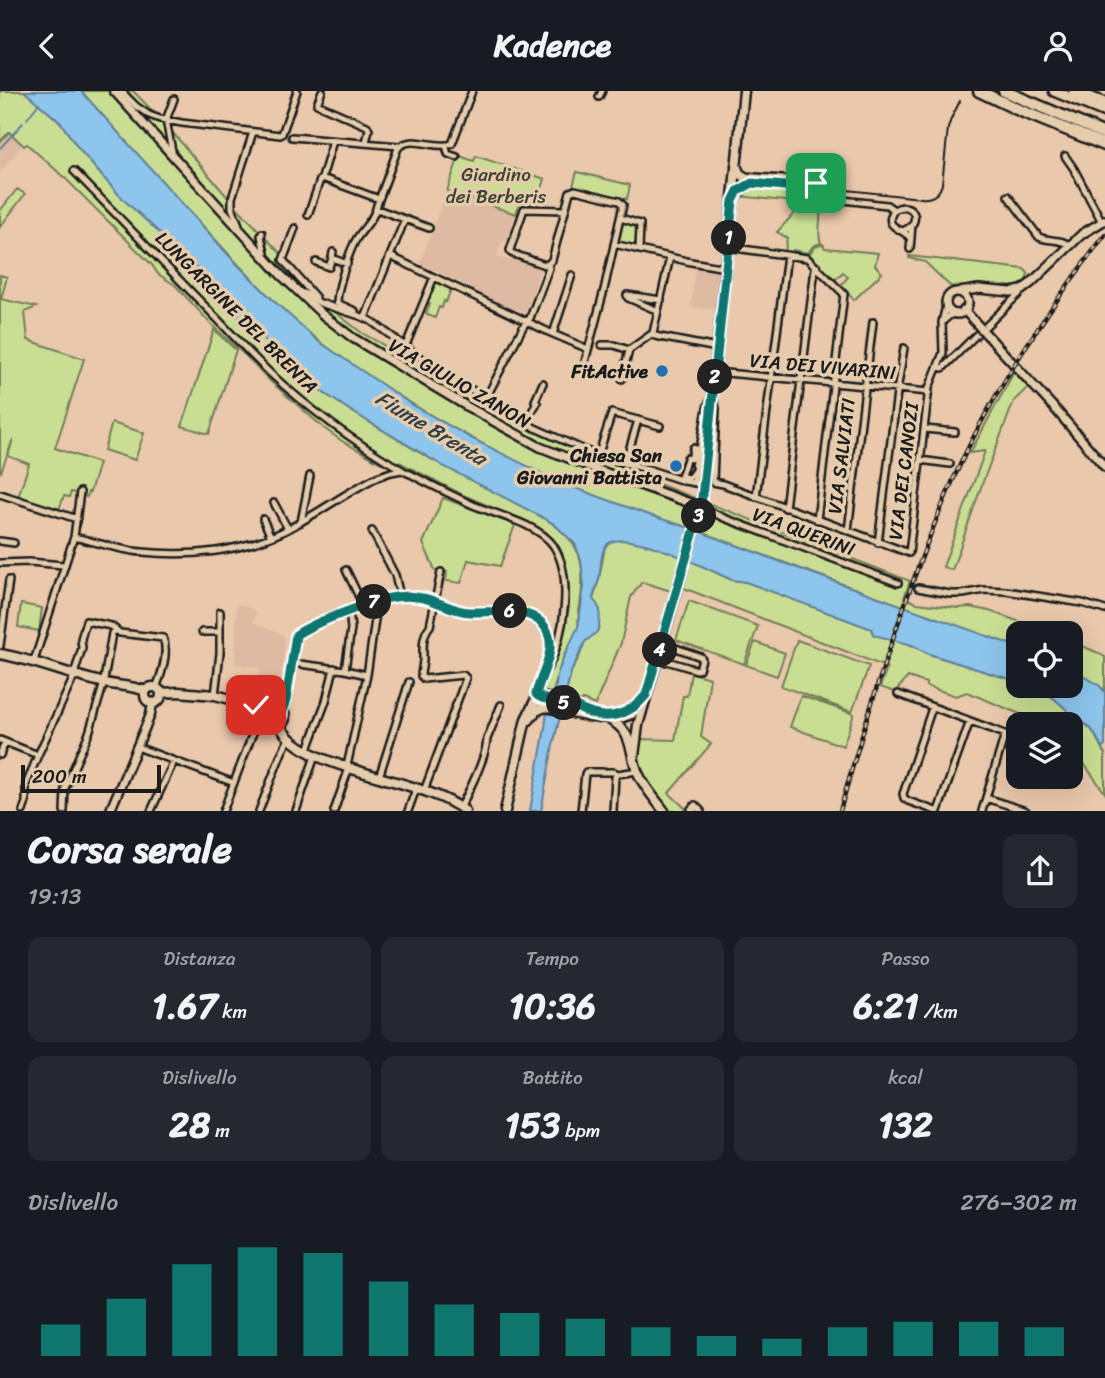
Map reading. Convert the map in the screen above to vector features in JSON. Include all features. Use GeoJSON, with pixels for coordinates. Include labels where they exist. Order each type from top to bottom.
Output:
{"type":"FeatureCollection","features":[{"type":"Feature","properties":{"kind":"highway"},"geometry":{"type":"LineString","coordinates":[[979,91],[1105,145]]}},
{"type":"Feature","properties":{"kind":"highway"},"geometry":{"type":"LineString","coordinates":[[1004,91],[1105,134]]}},
{"type":"Feature","properties":{"kind":"highway"},"geometry":{"type":"LineString","coordinates":[[1074,91],[1105,103]]}},
{"type":"Feature","properties":{"kind":"highway"},"geometry":{"type":"LineString","coordinates":[[1055,92],[1105,112]]}},
{"type":"Feature","properties":{"kind":"main road"},"geometry":{"type":"LineString","coordinates":[[634,757],[644,698],[700,509],[733,201],[740,182],[734,169],[744,91]]}},
{"type":"Feature","properties":{"kind":"main road"},"geometry":{"type":"LineString","coordinates":[[0,654],[34,661],[104,683],[146,691],[149,688],[215,695],[278,711],[285,717],[283,722],[273,724],[261,712],[247,704]]}},
{"type":"Feature","properties":{"kind":"main road"},"geometry":{"type":"LineString","coordinates":[[146,691],[146,699],[153,702],[159,700],[158,691]]}},
{"type":"Feature","properties":{"kind":"main road"},"geometry":{"type":"LineString","coordinates":[[541,698],[584,716],[627,717],[636,720],[637,727]]}},
{"type":"Feature","properties":{"kind":"main road"},"geometry":{"type":"LineString","coordinates":[[505,811],[527,714],[532,705],[541,698]]}},
{"type":"Feature","properties":{"kind":"main road"},"geometry":{"type":"LineString","coordinates":[[525,725],[536,711],[541,698]]}},
{"type":"Feature","properties":{"kind":"main road"},"geometry":{"type":"LineString","coordinates":[[598,716],[630,711],[644,698]]}},
{"type":"Feature","properties":{"kind":"main road"},"geometry":{"type":"LineString","coordinates":[[644,698],[637,709],[622,721],[623,729],[630,742],[637,771],[664,811]]}},
{"type":"Feature","properties":{"kind":"main road"},"geometry":{"type":"LineString","coordinates":[[270,719],[271,713],[278,711]]}},
{"type":"Feature","properties":{"kind":"main road"},"geometry":{"type":"LineString","coordinates":[[598,716],[631,733],[637,727]]}},
{"type":"Feature","properties":{"kind":"main road"},"geometry":{"type":"LineString","coordinates":[[279,724],[289,739],[311,754],[420,790],[460,809]]}},
{"type":"Feature","properties":{"kind":"street","name":"VIA GIULIO ZANON"},"geometry":{"type":"LineString","coordinates":[[114,91],[296,290],[334,324],[375,353],[540,447],[700,509]]}},
{"type":"Feature","properties":{"kind":"street"},"geometry":{"type":"LineString","coordinates":[[121,91],[149,115],[166,120],[282,135],[298,91]]}},
{"type":"Feature","properties":{"kind":"street"},"geometry":{"type":"LineString","coordinates":[[322,91],[317,104],[368,126],[366,142]]}},
{"type":"Feature","properties":{"kind":"street"},"geometry":{"type":"LineString","coordinates":[[292,137],[399,146],[409,142],[446,146],[454,141],[472,91]]}},
{"type":"Feature","properties":{"kind":"street"},"geometry":{"type":"LineString","coordinates":[[173,156],[166,120],[174,99]]}},
{"type":"Feature","properties":{"kind":"street"},"geometry":{"type":"LineString","coordinates":[[238,227],[232,198],[253,132]]}},
{"type":"Feature","properties":{"kind":"street"},"geometry":{"type":"LineString","coordinates":[[308,215],[333,141]]}},
{"type":"Feature","properties":{"kind":"street"},"geometry":{"type":"LineString","coordinates":[[355,314],[355,311],[339,305],[337,300],[358,236],[377,209],[399,146]]}},
{"type":"Feature","properties":{"kind":"street"},"geometry":{"type":"LineString","coordinates":[[446,146],[448,154],[457,157]]}},
{"type":"Feature","properties":{"kind":"street"},"geometry":{"type":"LineString","coordinates":[[986,326],[1085,232],[1103,221],[1065,156]]}},
{"type":"Feature","properties":{"kind":"street","name":"LUNGARGINE DEL BRENTA"},"geometry":{"type":"LineString","coordinates":[[74,171],[270,373],[309,406],[401,470],[476,506],[528,526],[553,545],[563,577],[565,605],[561,633],[553,658],[544,670]]}},
{"type":"Feature","properties":{"kind":"street"},"geometry":{"type":"LineString","coordinates":[[808,177],[813,178],[817,184],[814,191],[808,194],[796,187],[740,182],[808,177]]}},
{"type":"Feature","properties":{"kind":"street"},"geometry":{"type":"LineString","coordinates":[[322,178],[379,199]]}},
{"type":"Feature","properties":{"kind":"street"},"geometry":{"type":"LineString","coordinates":[[802,179],[802,191]]}},
{"type":"Feature","properties":{"kind":"street"},"geometry":{"type":"LineString","coordinates":[[486,397],[519,334],[530,319],[546,278],[548,264],[552,260],[570,192],[575,190],[619,201],[623,205],[583,369]]}},
{"type":"Feature","properties":{"kind":"street"},"geometry":{"type":"LineString","coordinates":[[814,191],[825,198],[887,205],[894,210]]}},
{"type":"Feature","properties":{"kind":"street"},"geometry":{"type":"LineString","coordinates":[[1008,196],[1038,237],[1065,242],[1070,246]]}},
{"type":"Feature","properties":{"kind":"street"},"geometry":{"type":"LineString","coordinates":[[910,249],[914,214],[901,206],[894,210],[890,217],[892,225],[911,239]]}},
{"type":"Feature","properties":{"kind":"street"},"geometry":{"type":"LineString","coordinates":[[377,209],[429,228]]}},
{"type":"Feature","properties":{"kind":"street"},"geometry":{"type":"LineString","coordinates":[[548,264],[510,251],[524,209],[565,210]]}},
{"type":"Feature","properties":{"kind":"street"},"geometry":{"type":"LineString","coordinates":[[621,218],[640,224],[639,250]]}},
{"type":"Feature","properties":{"kind":"street"},"geometry":{"type":"LineString","coordinates":[[365,318],[404,219]]}},
{"type":"Feature","properties":{"kind":"street"},"geometry":{"type":"LineString","coordinates":[[902,231],[912,225]]}},
{"type":"Feature","properties":{"kind":"street"},"geometry":{"type":"LineString","coordinates":[[295,228],[283,260],[320,303]]}},
{"type":"Feature","properties":{"kind":"street"},"geometry":{"type":"LineString","coordinates":[[262,233],[264,256]]}},
{"type":"Feature","properties":{"kind":"street"},"geometry":{"type":"LineString","coordinates":[[614,244],[726,268]]}},
{"type":"Feature","properties":{"kind":"street"},"geometry":{"type":"LineString","coordinates":[[728,247],[807,258],[844,294],[817,520]]}},
{"type":"Feature","properties":{"kind":"street"},"geometry":{"type":"LineString","coordinates":[[316,262],[329,267],[333,255],[347,264]]}},
{"type":"Feature","properties":{"kind":"street"},"geometry":{"type":"LineString","coordinates":[[756,497],[787,255]]}},
{"type":"Feature","properties":{"kind":"street"},"geometry":{"type":"LineString","coordinates":[[390,256],[588,349]]}},
{"type":"Feature","properties":{"kind":"street"},"geometry":{"type":"LineString","coordinates":[[622,379],[629,350],[653,333],[670,257]]}},
{"type":"Feature","properties":{"kind":"street"},"geometry":{"type":"LineString","coordinates":[[785,508],[817,267]]}},
{"type":"Feature","properties":{"kind":"street"},"geometry":{"type":"LineString","coordinates":[[553,334],[572,275]]}},
{"type":"Feature","properties":{"kind":"street"},"geometry":{"type":"LineString","coordinates":[[406,345],[433,277]]}},
{"type":"Feature","properties":{"kind":"street"},"geometry":{"type":"LineString","coordinates":[[955,313],[946,306],[946,300],[952,293],[982,289],[1006,293],[1021,290]]}},
{"type":"Feature","properties":{"kind":"street","name":"VIA GIULIO ZANON"},"geometry":{"type":"LineString","coordinates":[[296,290],[320,303],[365,318],[444,375],[486,397],[525,423],[598,457],[684,481],[704,483],[756,497],[909,553]]}},
{"type":"Feature","properties":{"kind":"street"},"geometry":{"type":"LineString","coordinates":[[964,310],[975,290]]}},
{"type":"Feature","properties":{"kind":"street"},"geometry":{"type":"LineString","coordinates":[[959,292],[967,301]]}},
{"type":"Feature","properties":{"kind":"street"},"geometry":{"type":"LineString","coordinates":[[658,311],[626,295],[661,300]]}},
{"type":"Feature","properties":{"kind":"street","name":"VIA DEI CANOZI"},"geometry":{"type":"LineString","coordinates":[[909,553],[929,392],[943,348],[942,322],[946,306]]}},
{"type":"Feature","properties":{"kind":"street"},"geometry":{"type":"LineString","coordinates":[[942,322],[964,310]]}},
{"type":"Feature","properties":{"kind":"street"},"geometry":{"type":"LineString","coordinates":[[964,310],[1105,467]]}},
{"type":"Feature","properties":{"kind":"street","name":"VIA SALVIATI"},"geometry":{"type":"LineString","coordinates":[[848,531],[873,322]]}},
{"type":"Feature","properties":{"kind":"street"},"geometry":{"type":"LineString","coordinates":[[653,333],[660,337],[718,348]]}},
{"type":"Feature","properties":{"kind":"street"},"geometry":{"type":"LineString","coordinates":[[938,367],[943,368],[976,335]]}},
{"type":"Feature","properties":{"kind":"street"},"geometry":{"type":"LineString","coordinates":[[602,345],[614,345],[629,350]]}},
{"type":"Feature","properties":{"kind":"street"},"geometry":{"type":"LineString","coordinates":[[878,543],[904,348]]}},
{"type":"Feature","properties":{"kind":"street","name":"VIA DEI VIVARINI"},"geometry":{"type":"LineString","coordinates":[[715,372],[929,392]]}},
{"type":"Feature","properties":{"kind":"street","name":"VIA GIULIO ZANON"},"geometry":{"type":"LineString","coordinates":[[525,423],[537,403],[535,401],[543,383]]}},
{"type":"Feature","properties":{"kind":"street"},"geometry":{"type":"LineString","coordinates":[[684,481],[695,473],[707,408],[713,396]]}},
{"type":"Feature","properties":{"kind":"street"},"geometry":{"type":"LineString","coordinates":[[704,483],[716,408],[713,396]]}},
{"type":"Feature","properties":{"kind":"street"},"geometry":{"type":"LineString","coordinates":[[598,457],[613,413],[660,426]]}},
{"type":"Feature","properties":{"kind":"street"},"geometry":{"type":"LineString","coordinates":[[625,464],[638,420]]}},
{"type":"Feature","properties":{"kind":"street"},"geometry":{"type":"LineString","coordinates":[[925,429],[956,432]]}},
{"type":"Feature","properties":{"kind":"street"},"geometry":{"type":"LineString","coordinates":[[693,448],[697,449],[694,471],[689,478],[681,476],[687,458],[691,459],[693,448]]}},
{"type":"Feature","properties":{"kind":"street"},"geometry":{"type":"LineString","coordinates":[[920,460],[950,464]]}},
{"type":"Feature","properties":{"kind":"street"},"geometry":{"type":"LineString","coordinates":[[74,537],[131,550],[177,553],[230,549],[271,537],[372,479],[401,470]]}},
{"type":"Feature","properties":{"kind":"street"},"geometry":{"type":"LineString","coordinates":[[695,473],[704,483]]}},
{"type":"Feature","properties":{"kind":"street"},"geometry":{"type":"LineString","coordinates":[[301,522],[310,476]]}},
{"type":"Feature","properties":{"kind":"street"},"geometry":{"type":"LineString","coordinates":[[34,661],[74,537],[80,492]]}},
{"type":"Feature","properties":{"kind":"street"},"geometry":{"type":"LineString","coordinates":[[0,494],[77,519]]}},
{"type":"Feature","properties":{"kind":"street"},"geometry":{"type":"LineString","coordinates":[[274,503],[288,529]]}},
{"type":"Feature","properties":{"kind":"street","name":"VIA QUERINI"},"geometry":{"type":"LineString","coordinates":[[700,509],[898,583]]}},
{"type":"Feature","properties":{"kind":"street"},"geometry":{"type":"LineString","coordinates":[[262,519],[271,537]]}},
{"type":"Feature","properties":{"kind":"street"},"geometry":{"type":"LineString","coordinates":[[372,531],[395,575],[400,596]]}},
{"type":"Feature","properties":{"kind":"street"},"geometry":{"type":"LineString","coordinates":[[0,541],[14,543]]}},
{"type":"Feature","properties":{"kind":"street"},"geometry":{"type":"LineString","coordinates":[[0,563],[64,565]]}},
{"type":"Feature","properties":{"kind":"street"},"geometry":{"type":"LineString","coordinates":[[346,570],[363,605]]}},
{"type":"Feature","properties":{"kind":"street"},"geometry":{"type":"LineString","coordinates":[[408,811],[420,790],[466,678],[463,675],[424,679],[421,676],[426,630],[430,626],[441,572]]}},
{"type":"Feature","properties":{"kind":"street"},"geometry":{"type":"LineString","coordinates":[[0,646],[9,580]]}},
{"type":"Feature","properties":{"kind":"street"},"geometry":{"type":"LineString","coordinates":[[918,588],[950,594],[984,590],[1006,591],[1082,603],[1105,610]]}},
{"type":"Feature","properties":{"kind":"street"},"geometry":{"type":"LineString","coordinates":[[278,711],[286,700],[296,635],[319,622],[363,605],[400,596],[422,597],[447,608],[467,612],[514,612],[538,620],[545,626],[551,641],[541,698]]}},
{"type":"Feature","properties":{"kind":"street"},"geometry":{"type":"LineString","coordinates":[[334,811],[348,767],[368,675],[376,601]]}},
{"type":"Feature","properties":{"kind":"street"},"geometry":{"type":"LineString","coordinates":[[345,670],[351,629],[349,611]]}},
{"type":"Feature","properties":{"kind":"street"},"geometry":{"type":"LineString","coordinates":[[215,695],[220,653],[220,612]]}},
{"type":"Feature","properties":{"kind":"street"},"geometry":{"type":"LineString","coordinates":[[23,811],[26,802],[25,789],[74,674],[86,621],[111,626],[120,633],[163,638],[166,645],[158,691]]}},
{"type":"Feature","properties":{"kind":"street"},"geometry":{"type":"LineString","coordinates":[[64,811],[65,788],[89,733],[104,683],[112,633],[116,630]]}},
{"type":"Feature","properties":{"kind":"street"},"geometry":{"type":"LineString","coordinates":[[202,632],[220,632]]}},
{"type":"Feature","properties":{"kind":"street"},"geometry":{"type":"LineString","coordinates":[[657,661],[667,661],[697,670],[702,659],[662,643]]}},
{"type":"Feature","properties":{"kind":"street"},"geometry":{"type":"LineString","coordinates":[[292,663],[368,675]]}},
{"type":"Feature","properties":{"kind":"street"},"geometry":{"type":"LineString","coordinates":[[296,811],[334,668]]}},
{"type":"Feature","properties":{"kind":"street"},"geometry":{"type":"LineString","coordinates":[[379,777],[409,682]]}},
{"type":"Feature","properties":{"kind":"street"},"geometry":{"type":"LineString","coordinates":[[898,694],[1005,734],[982,811]]}},
{"type":"Feature","properties":{"kind":"street"},"geometry":{"type":"LineString","coordinates":[[110,811],[150,716],[153,702]]}},
{"type":"Feature","properties":{"kind":"street"},"geometry":{"type":"LineString","coordinates":[[460,809],[501,705]]}},
{"type":"Feature","properties":{"kind":"street"},"geometry":{"type":"LineString","coordinates":[[932,708],[904,798],[937,811],[970,721]]}},
{"type":"Feature","properties":{"kind":"street"},"geometry":{"type":"LineString","coordinates":[[223,811],[261,712]]}},
{"type":"Feature","properties":{"kind":"street"},"geometry":{"type":"LineString","coordinates":[[259,811],[289,739]]}},
{"type":"Feature","properties":{"kind":"street"},"geometry":{"type":"LineString","coordinates":[[0,755],[3,741],[38,755]]}},
{"type":"Feature","properties":{"kind":"street"},"geometry":{"type":"LineString","coordinates":[[137,747],[234,783]]}},
{"type":"Feature","properties":{"kind":"street"},"geometry":{"type":"LineString","coordinates":[[152,811],[174,761]]}},
{"type":"Feature","properties":{"kind":"street"},"geometry":{"type":"LineString","coordinates":[[581,811],[586,772],[618,774],[637,771]]}},
{"type":"Feature","properties":{"kind":"street"},"geometry":{"type":"LineString","coordinates":[[613,811],[615,777],[618,774]]}},
{"type":"Feature","properties":{"kind":"street"},"geometry":{"type":"LineString","coordinates":[[986,797],[1024,810]]}},
{"type":"Feature","properties":{"kind":"street"},"geometry":{"type":"LineString","coordinates":[[694,811],[691,809],[695,805],[701,811]]}},
{"type":"Feature","properties":{"kind":"shaded area"},"geometry":{"type":"Polygon","coordinates":[[[9,133],[22,146],[0,172],[0,144],[9,133]]]}},
{"type":"Feature","properties":{"kind":"shaded area"},"geometry":{"type":"Polygon","coordinates":[[[446,192],[515,214],[506,242],[502,241],[497,256],[509,261],[511,257],[541,268],[526,313],[433,269],[431,272],[419,266],[446,192]]]}},
{"type":"Feature","properties":{"kind":"shaded area"},"geometry":{"type":"Polygon","coordinates":[[[695,267],[716,270],[720,275],[716,310],[691,307],[695,267]]]}},
{"type":"Feature","properties":{"kind":"shaded area"},"geometry":{"type":"Polygon","coordinates":[[[236,605],[257,612],[253,622],[283,635],[285,640],[281,683],[259,678],[260,668],[235,664],[236,605]]]}},
{"type":"Feature","properties":{"kind":"green space"},"geometry":{"type":"Polygon","coordinates":[[[0,91],[24,91],[61,123],[78,148],[123,199],[191,262],[238,316],[321,391],[425,456],[544,518],[568,537],[580,557],[582,569],[578,626],[563,658],[552,694],[542,689],[557,656],[569,607],[564,561],[547,533],[399,462],[381,463],[325,429],[270,381],[175,285],[158,274],[66,179],[27,144],[24,146],[9,132],[0,142],[0,91]]]}},
{"type":"Feature","properties":{"kind":"green space"},"geometry":{"type":"Polygon","coordinates":[[[81,91],[133,91],[322,302],[362,333],[439,376],[464,386],[525,423],[648,480],[910,581],[904,598],[917,603],[970,607],[1018,621],[1006,621],[1006,643],[589,494],[464,434],[369,377],[293,319],[240,266],[81,91]]]}},
{"type":"Feature","properties":{"kind":"green space","name":"Giardino dei Berberis"},"geometry":{"type":"Polygon","coordinates":[[[459,156],[474,161],[476,156],[545,179],[537,204],[519,204],[516,214],[447,191],[459,156]]]}},
{"type":"Feature","properties":{"kind":"green space"},"geometry":{"type":"Polygon","coordinates":[[[577,172],[630,185],[627,199],[573,186],[577,172]]]}},
{"type":"Feature","properties":{"kind":"green space"},"geometry":{"type":"Polygon","coordinates":[[[753,186],[793,190],[816,200],[820,210],[821,243],[813,246],[808,253],[793,250],[792,253],[785,252],[787,238],[777,232],[804,203],[738,196],[753,186]]]}},
{"type":"Feature","properties":{"kind":"green space"},"geometry":{"type":"Polygon","coordinates":[[[17,189],[25,194],[0,227],[0,211],[17,189]]]}},
{"type":"Feature","properties":{"kind":"green space"},"geometry":{"type":"Polygon","coordinates":[[[623,223],[637,226],[637,246],[618,241],[623,223]]]}},
{"type":"Feature","properties":{"kind":"green space"},"geometry":{"type":"Polygon","coordinates":[[[823,244],[825,248],[878,253],[875,265],[882,273],[854,300],[841,285],[848,277],[843,272],[835,280],[809,254],[815,247],[823,244]]]}},
{"type":"Feature","properties":{"kind":"green space"},"geometry":{"type":"Polygon","coordinates":[[[909,256],[1024,269],[1028,273],[1026,280],[1015,287],[978,284],[950,286],[925,262],[909,256]]]}},
{"type":"Feature","properties":{"kind":"green space"},"geometry":{"type":"Polygon","coordinates":[[[0,275],[7,277],[1,299],[36,307],[25,312],[28,340],[84,359],[55,448],[99,463],[87,497],[71,492],[69,497],[64,496],[59,509],[18,497],[29,464],[8,456],[13,439],[0,471],[0,275]]]}},
{"type":"Feature","properties":{"kind":"green space"},"geometry":{"type":"Polygon","coordinates":[[[435,281],[451,289],[435,318],[426,314],[435,281]]]}},
{"type":"Feature","properties":{"kind":"green space"},"geometry":{"type":"Polygon","coordinates":[[[214,330],[236,350],[209,434],[182,426],[214,330]]]}},
{"type":"Feature","properties":{"kind":"green space"},"geometry":{"type":"Polygon","coordinates":[[[1014,372],[1028,387],[1014,401],[952,570],[943,567],[985,451],[970,453],[1014,372]]]}},
{"type":"Feature","properties":{"kind":"green space"},"geometry":{"type":"Polygon","coordinates":[[[112,423],[144,433],[135,460],[104,450],[112,423]]]}},
{"type":"Feature","properties":{"kind":"green space"},"geometry":{"type":"Polygon","coordinates":[[[443,498],[515,525],[500,566],[468,560],[461,583],[446,581],[447,572],[435,570],[423,543],[443,498]]]}},
{"type":"Feature","properties":{"kind":"green space"},"geometry":{"type":"Polygon","coordinates":[[[629,540],[659,548],[732,580],[746,582],[872,629],[875,635],[1006,678],[1006,698],[1053,698],[1070,712],[1015,712],[967,692],[956,696],[908,677],[895,692],[880,687],[886,667],[684,588],[671,591],[642,582],[631,597],[621,643],[595,705],[583,700],[581,702],[565,698],[571,672],[588,631],[605,547],[611,541],[629,540]]]}},
{"type":"Feature","properties":{"kind":"green space"},"geometry":{"type":"Polygon","coordinates":[[[689,601],[758,626],[744,664],[676,640],[689,601]]]}},
{"type":"Feature","properties":{"kind":"green space"},"geometry":{"type":"Polygon","coordinates":[[[21,604],[42,608],[39,631],[18,627],[21,604]]]}},
{"type":"Feature","properties":{"kind":"green space"},"geometry":{"type":"Polygon","coordinates":[[[797,640],[869,666],[852,712],[781,686],[797,640]]]}},
{"type":"Feature","properties":{"kind":"green space"},"geometry":{"type":"Polygon","coordinates":[[[755,642],[785,653],[777,676],[746,665],[755,642]]]}},
{"type":"Feature","properties":{"kind":"green space"},"geometry":{"type":"Polygon","coordinates":[[[1083,646],[1105,657],[1105,690],[1083,676],[1083,646]]]}},
{"type":"Feature","properties":{"kind":"green space"},"geometry":{"type":"Polygon","coordinates":[[[691,673],[710,678],[701,737],[711,744],[669,793],[685,811],[668,811],[641,771],[638,739],[675,740],[683,696],[687,696],[691,673]]]}},
{"type":"Feature","properties":{"kind":"green space"},"geometry":{"type":"Polygon","coordinates":[[[801,696],[854,714],[843,746],[790,727],[801,696]]]}},
{"type":"Feature","properties":{"kind":"green space"},"geometry":{"type":"Polygon","coordinates":[[[1083,723],[1091,728],[1105,754],[1105,793],[1083,762],[1083,723]]]}},
{"type":"Feature","properties":{"kind":"water","name":"Fiume Brenta"},"geometry":{"type":"Polygon","coordinates":[[[24,91],[81,91],[233,260],[276,303],[318,341],[411,404],[471,438],[559,482],[1006,643],[1006,678],[929,654],[912,645],[874,635],[872,629],[746,582],[732,580],[666,551],[628,541],[614,541],[603,551],[593,599],[600,610],[599,626],[597,632],[585,642],[571,672],[553,745],[541,811],[530,811],[548,703],[563,659],[578,627],[584,586],[581,560],[575,544],[554,524],[443,466],[321,391],[238,316],[191,262],[123,199],[78,148],[61,123],[24,91]]]}},
{"type":"Feature","properties":{"kind":"water"},"geometry":{"type":"Polygon","coordinates":[[[1083,675],[1100,686],[1105,692],[1105,746],[1102,748],[1090,728],[1083,723],[1083,712],[1069,712],[1054,698],[1083,698],[1083,675]]]}},
{"type":"Feature","properties":{"kind":"waterway"},"geometry":{"type":"LineString","coordinates":[[27,119],[39,103]]}},
{"type":"Feature","properties":{"kind":"waterway"},"geometry":{"type":"LineString","coordinates":[[0,148],[23,123]]}},
{"type":"Feature","properties":{"kind":"tram line"},"geometry":{"type":"LineString","coordinates":[[828,188],[921,198],[934,195],[942,184],[948,128],[960,101]]}},
{"type":"Feature","properties":{"kind":"railway"},"geometry":{"type":"LineString","coordinates":[[840,811],[898,624],[954,479],[986,413],[1017,360],[1105,235]]}},
{"type":"Feature","properties":{"kind":"place","name":"FitActive"},"geometry":{"type":"Point","coordinates":[662,371]}},
{"type":"Feature","properties":{"kind":"place","name":"Chiesa San Giovanni Battista"},"geometry":{"type":"Point","coordinates":[676,466]}},
{"type":"Feature","properties":{"kind":"route"},"geometry":{"type":"LineString","coordinates":[[256,705],[282,711],[296,635],[319,622],[365,604],[400,596],[422,597],[447,608],[467,612],[501,610],[538,620],[545,626],[551,641],[536,694],[540,698],[568,703],[599,715],[617,715],[635,708],[646,695],[701,507],[733,201],[738,191],[751,183],[796,187],[808,194],[815,190],[816,183]]}}]}
